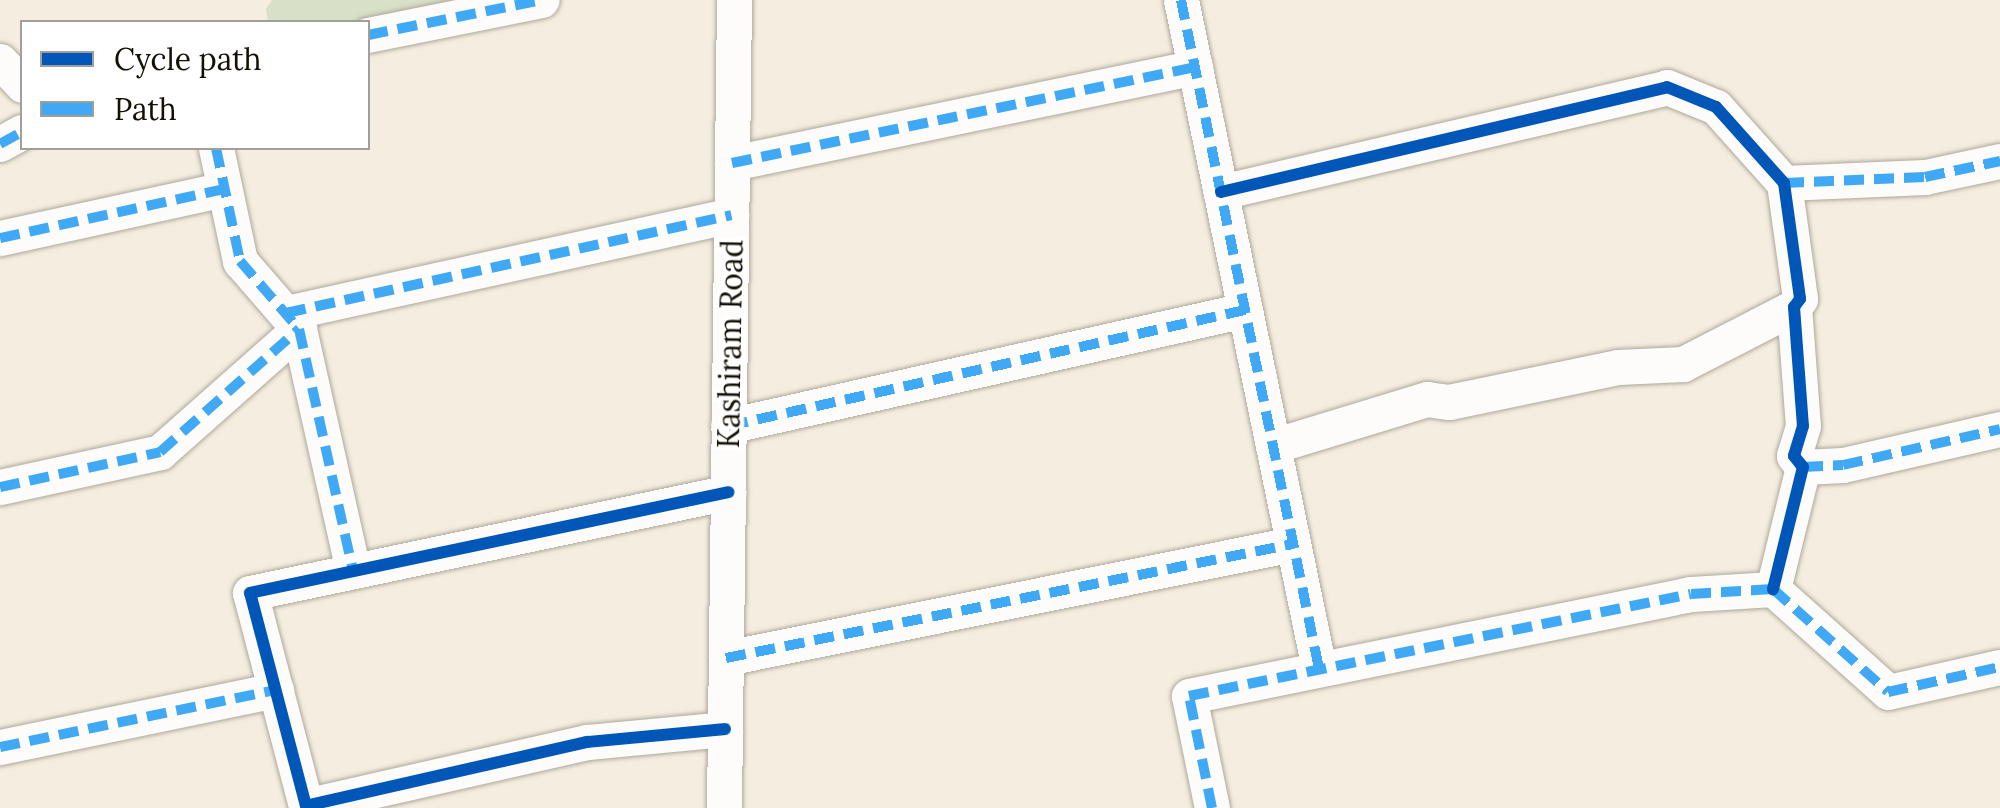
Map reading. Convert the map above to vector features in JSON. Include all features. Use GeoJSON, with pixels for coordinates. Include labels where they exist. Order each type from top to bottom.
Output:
{"type":"FeatureCollection","features":[{"type":"Feature","properties":{"kind":"street"},"geometry":{"type":"LineString","coordinates":[[370,35],[541,0]]}},
{"type":"Feature","properties":{"kind":"street","name":"Kashiram Road"},"geometry":{"type":"LineString","coordinates":[[724,808],[734,0]]}},
{"type":"Feature","properties":{"kind":"street"},"geometry":{"type":"LineString","coordinates":[[1181,0],[1319,669]]}},
{"type":"Feature","properties":{"kind":"street"},"geometry":{"type":"LineString","coordinates":[[0,60],[20,83]]}},
{"type":"Feature","properties":{"kind":"street"},"geometry":{"type":"LineString","coordinates":[[732,163],[1195,67]]}},
{"type":"Feature","properties":{"kind":"street"},"geometry":{"type":"LineString","coordinates":[[1221,192],[1666,87],[1716,107],[1784,183],[1800,299],[1794,308],[1683,364],[1618,367],[1449,402],[1427,399],[1273,446]]}},
{"type":"Feature","properties":{"kind":"street"},"geometry":{"type":"LineString","coordinates":[[216,150],[240,261],[293,321],[353,571]]}},
{"type":"Feature","properties":{"kind":"street"},"geometry":{"type":"LineString","coordinates":[[1784,183],[1925,177],[2000,161]]}},
{"type":"Feature","properties":{"kind":"street"},"geometry":{"type":"LineString","coordinates":[[0,238],[224,189]]}},
{"type":"Feature","properties":{"kind":"street"},"geometry":{"type":"LineString","coordinates":[[0,487],[160,452],[293,321],[731,216]]}},
{"type":"Feature","properties":{"kind":"street"},"geometry":{"type":"LineString","coordinates":[[1794,308],[1803,426],[1794,456],[1803,467]]}},
{"type":"Feature","properties":{"kind":"street"},"geometry":{"type":"LineString","coordinates":[[728,426],[1245,310]]}},
{"type":"Feature","properties":{"kind":"street"},"geometry":{"type":"LineString","coordinates":[[1803,467],[1843,466],[2000,429]]}},
{"type":"Feature","properties":{"kind":"street"},"geometry":{"type":"LineString","coordinates":[[1773,589],[1803,467]]}},
{"type":"Feature","properties":{"kind":"street"},"geometry":{"type":"LineString","coordinates":[[725,729],[587,742],[306,806],[250,592],[728,492]]}},
{"type":"Feature","properties":{"kind":"street"},"geometry":{"type":"LineString","coordinates":[[726,658],[1293,544]]}},
{"type":"Feature","properties":{"kind":"street"},"geometry":{"type":"LineString","coordinates":[[1212,808],[1188,696],[1692,594],[1773,589],[1888,692],[2000,666]]}},
{"type":"Feature","properties":{"kind":"street"},"geometry":{"type":"LineString","coordinates":[[0,748],[276,690]]}},
{"type":"Feature","properties":{"kind":"green space"},"geometry":{"type":"Polygon","coordinates":[[[272,0],[460,0],[357,20],[268,20],[266,9],[272,0]]]}},
{"type":"Feature","properties":{"kind":"marked path"},"geometry":{"type":"LineString","coordinates":[[370,35],[541,0]]}},
{"type":"Feature","properties":{"kind":"marked path"},"geometry":{"type":"LineString","coordinates":[[1181,0],[1319,669]]}},
{"type":"Feature","properties":{"kind":"marked path"},"geometry":{"type":"LineString","coordinates":[[732,163],[1195,67]]}},
{"type":"Feature","properties":{"kind":"marked path"},"geometry":{"type":"LineString","coordinates":[[0,144],[20,133]]}},
{"type":"Feature","properties":{"kind":"marked path"},"geometry":{"type":"LineString","coordinates":[[216,150],[240,261],[299,329],[353,571]]}},
{"type":"Feature","properties":{"kind":"marked path"},"geometry":{"type":"LineString","coordinates":[[1778,177],[1784,183],[1925,177],[2000,161]]}},
{"type":"Feature","properties":{"kind":"marked path"},"geometry":{"type":"LineString","coordinates":[[0,238],[224,189]]}},
{"type":"Feature","properties":{"kind":"marked path"},"geometry":{"type":"LineString","coordinates":[[286,313],[731,215]]}},
{"type":"Feature","properties":{"kind":"marked path"},"geometry":{"type":"LineString","coordinates":[[728,426],[1245,310]]}},
{"type":"Feature","properties":{"kind":"marked path"},"geometry":{"type":"LineString","coordinates":[[0,487],[160,452],[299,329]]}},
{"type":"Feature","properties":{"kind":"marked path"},"geometry":{"type":"LineString","coordinates":[[1803,467],[1843,465],[2000,429]]}},
{"type":"Feature","properties":{"kind":"marked path"},"geometry":{"type":"LineString","coordinates":[[726,658],[1293,544]]}},
{"type":"Feature","properties":{"kind":"marked path"},"geometry":{"type":"LineString","coordinates":[[1212,808],[1189,696],[1691,594],[1773,589],[1888,692],[2000,667]]}},
{"type":"Feature","properties":{"kind":"marked path"},"geometry":{"type":"LineString","coordinates":[[0,747],[276,690]]}},
{"type":"Feature","properties":{"kind":"cycle path"},"geometry":{"type":"LineString","coordinates":[[1221,192],[1667,87],[1716,107],[1784,183],[1800,299],[1794,307],[1803,426],[1794,456],[1803,467],[1773,589]]}},
{"type":"Feature","properties":{"kind":"cycle path"},"geometry":{"type":"LineString","coordinates":[[725,729],[587,742],[306,806],[250,593],[728,492]]}}]}
